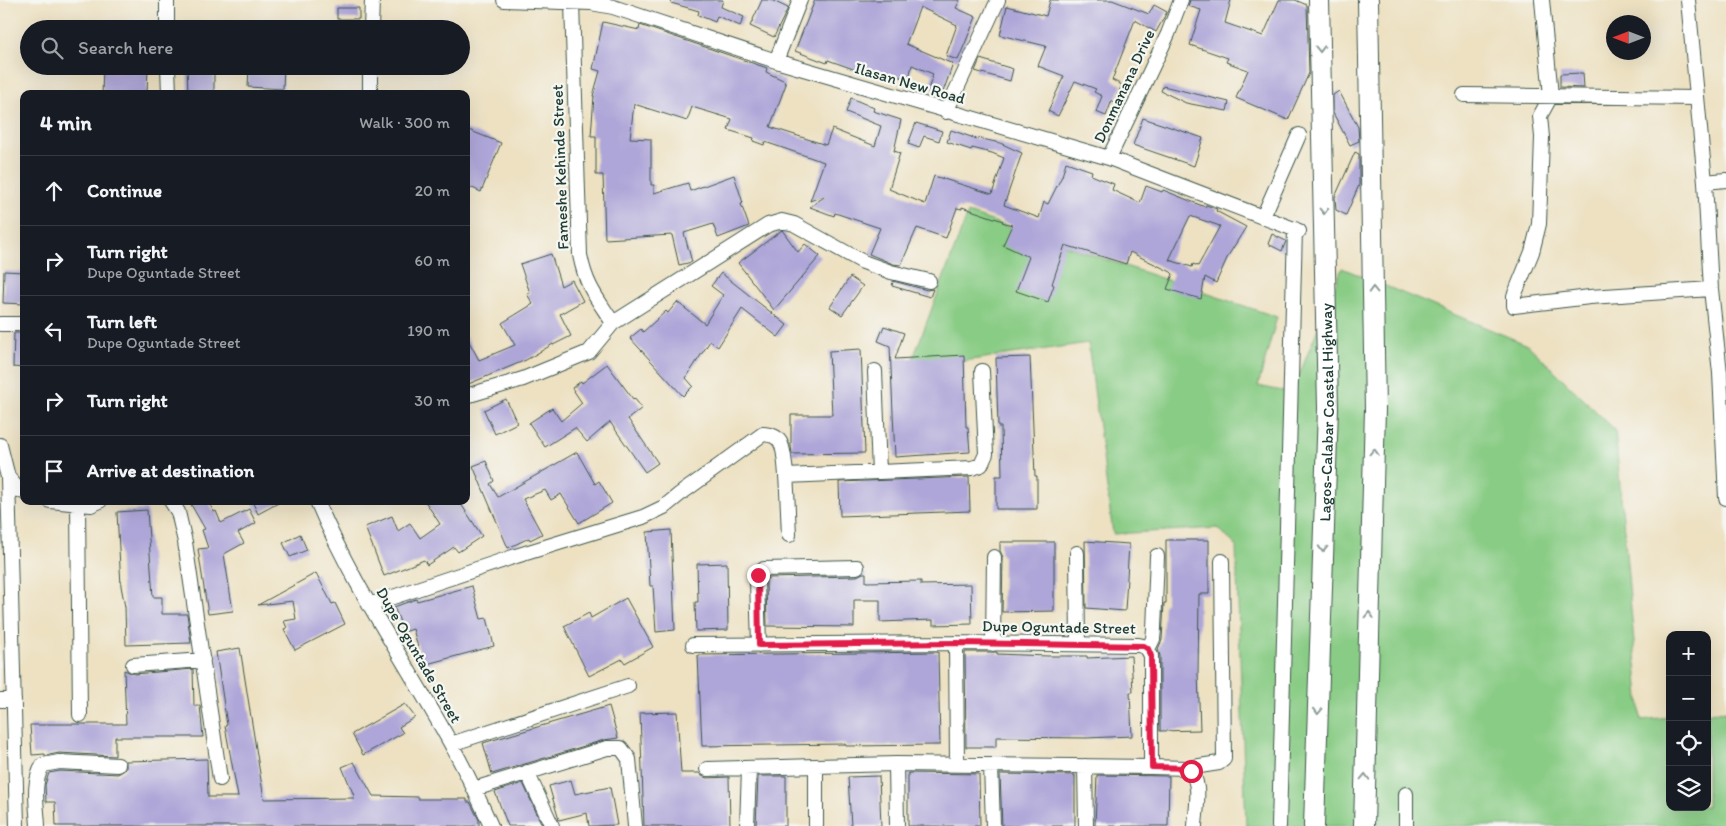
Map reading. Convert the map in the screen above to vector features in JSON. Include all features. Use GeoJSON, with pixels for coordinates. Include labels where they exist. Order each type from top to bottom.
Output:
{"type":"FeatureCollection","features":[{"type":"Feature","properties":{"kind":"highway","name":"Lagos-Calabar Coastal Highway"},"geometry":{"type":"LineString","coordinates":[[1314,826],[1328,408],[1319,0]]}},
{"type":"Feature","properties":{"kind":"highway"},"geometry":{"type":"LineString","coordinates":[[1364,826],[1375,409],[1368,0]]}},
{"type":"Feature","properties":{"kind":"street"},"geometry":{"type":"LineString","coordinates":[[167,0],[167,20]]}},
{"type":"Feature","properties":{"kind":"street"},"geometry":{"type":"LineString","coordinates":[[371,20],[372,0]]}},
{"type":"Feature","properties":{"kind":"street","name":"Ilasan New Road"},"geometry":{"type":"LineString","coordinates":[[504,0],[614,3],[776,62],[1109,158],[1297,230],[1279,826]]}},
{"type":"Feature","properties":{"kind":"street"},"geometry":{"type":"LineString","coordinates":[[776,62],[800,0]]}},
{"type":"Feature","properties":{"kind":"street"},"geometry":{"type":"LineString","coordinates":[[946,112],[998,0]]}},
{"type":"Feature","properties":{"kind":"street","name":"Donmanana Drive"},"geometry":{"type":"LineString","coordinates":[[1109,158],[1168,34],[1181,0]]}},
{"type":"Feature","properties":{"kind":"street"},"geometry":{"type":"LineString","coordinates":[[1542,0],[1551,96],[1540,116],[1542,138],[1539,224],[1532,252],[1514,296],[1514,306],[1590,296],[1711,289]]}},
{"type":"Feature","properties":{"kind":"street"},"geometry":{"type":"LineString","coordinates":[[1688,0],[1705,182],[1711,289],[1723,373],[1726,498]]}},
{"type":"Feature","properties":{"kind":"street","name":"Fameshe Kehinde Street"},"geometry":{"type":"LineString","coordinates":[[572,3],[580,255],[589,287],[613,322]]}},
{"type":"Feature","properties":{"kind":"street"},"geometry":{"type":"LineString","coordinates":[[168,75],[169,90]]}},
{"type":"Feature","properties":{"kind":"street"},"geometry":{"type":"LineString","coordinates":[[370,75],[370,90]]}},
{"type":"Feature","properties":{"kind":"street"},"geometry":{"type":"LineString","coordinates":[[1464,95],[1697,98]]}},
{"type":"Feature","properties":{"kind":"street"},"geometry":{"type":"LineString","coordinates":[[1264,217],[1299,135]]}},
{"type":"Feature","properties":{"kind":"street"},"geometry":{"type":"LineString","coordinates":[[1705,182],[1726,180]]}},
{"type":"Feature","properties":{"kind":"street"},"geometry":{"type":"LineString","coordinates":[[470,395],[523,379],[589,352],[613,322],[768,225],[782,221],[794,224],[863,262],[891,272],[929,281]]}},
{"type":"Feature","properties":{"kind":"street"},"geometry":{"type":"LineString","coordinates":[[0,324],[20,324]]}},
{"type":"Feature","properties":{"kind":"street"},"geometry":{"type":"LineString","coordinates":[[875,371],[879,472]]}},
{"type":"Feature","properties":{"kind":"street"},"geometry":{"type":"LineString","coordinates":[[786,476],[972,468],[981,465],[986,454],[982,371]]}},
{"type":"Feature","properties":{"kind":"street"},"geometry":{"type":"LineString","coordinates":[[369,605],[516,556],[643,517],[664,507],[763,434],[776,436],[782,444],[786,476],[789,535]]}},
{"type":"Feature","properties":{"kind":"street"},"geometry":{"type":"LineString","coordinates":[[0,445],[8,477],[7,700],[18,826]]}},
{"type":"Feature","properties":{"kind":"street"},"geometry":{"type":"LineString","coordinates":[[8,477],[20,490]]}},
{"type":"Feature","properties":{"kind":"street"},"geometry":{"type":"LineString","coordinates":[[78,505],[80,715]]}},
{"type":"Feature","properties":{"kind":"street"},"geometry":{"type":"LineString","coordinates":[[174,505],[178,512],[185,542],[220,779]]}},
{"type":"Feature","properties":{"kind":"street","name":"Dupe Oguntade Street"},"geometry":{"type":"LineString","coordinates":[[319,505],[331,535],[369,605],[451,744],[492,826]]}},
{"type":"Feature","properties":{"kind":"street"},"geometry":{"type":"LineString","coordinates":[[1077,553],[1078,644]]}},
{"type":"Feature","properties":{"kind":"street"},"geometry":{"type":"LineString","coordinates":[[1148,649],[1153,639],[1154,629],[1157,556]]}},
{"type":"Feature","properties":{"kind":"street"},"geometry":{"type":"LineString","coordinates":[[993,644],[994,557]]}},
{"type":"Feature","properties":{"kind":"street"},"geometry":{"type":"LineString","coordinates":[[707,769],[896,764],[1187,768],[1219,763],[1224,759],[1222,561]]}},
{"type":"Feature","properties":{"kind":"street"},"geometry":{"type":"LineString","coordinates":[[759,645],[757,580],[760,571],[764,569],[857,567]]}},
{"type":"Feature","properties":{"kind":"street"},"geometry":{"type":"LineString","coordinates":[[956,643],[957,765]]}},
{"type":"Feature","properties":{"kind":"street","name":"Dupe Oguntade Street"},"geometry":{"type":"LineString","coordinates":[[693,645],[956,643],[1144,646],[1148,649],[1151,656],[1152,767]]}},
{"type":"Feature","properties":{"kind":"street"},"geometry":{"type":"LineString","coordinates":[[133,665],[203,660]]}},
{"type":"Feature","properties":{"kind":"street"},"geometry":{"type":"LineString","coordinates":[[451,744],[628,686]]}},
{"type":"Feature","properties":{"kind":"street"},"geometry":{"type":"LineString","coordinates":[[474,789],[607,748],[621,748],[628,759],[635,826]]}},
{"type":"Feature","properties":{"kind":"street"},"geometry":{"type":"LineString","coordinates":[[38,826],[36,786],[37,774],[43,765],[59,762],[118,765]]}},
{"type":"Feature","properties":{"kind":"street"},"geometry":{"type":"LineString","coordinates":[[896,764],[898,826]]}},
{"type":"Feature","properties":{"kind":"street"},"geometry":{"type":"LineString","coordinates":[[991,765],[993,826]]}},
{"type":"Feature","properties":{"kind":"street"},"geometry":{"type":"LineString","coordinates":[[816,766],[816,826]]}},
{"type":"Feature","properties":{"kind":"street"},"geometry":{"type":"LineString","coordinates":[[1085,766],[1086,826]]}},
{"type":"Feature","properties":{"kind":"street"},"geometry":{"type":"LineString","coordinates":[[1187,768],[1194,775],[1196,784],[1195,826]]}},
{"type":"Feature","properties":{"kind":"street"},"geometry":{"type":"LineString","coordinates":[[747,826],[748,769]]}},
{"type":"Feature","properties":{"kind":"street"},"geometry":{"type":"LineString","coordinates":[[528,772],[552,826]]}},
{"type":"Feature","properties":{"kind":"street"},"geometry":{"type":"LineString","coordinates":[[1406,794],[1406,826]]}},
{"type":"Feature","properties":{"kind":"green space"},"geometry":{"type":"Polygon","coordinates":[[[968,213],[1277,317],[1258,386],[1292,393],[1342,268],[1528,345],[1615,430],[1641,720],[1666,717],[1666,811],[1711,811],[1711,713],[1726,711],[1726,826],[1246,826],[1236,546],[1218,528],[1113,534],[1088,343],[909,369],[968,213]]]}},
{"type":"Feature","properties":{"kind":"building"},"geometry":{"type":"Polygon","coordinates":[[[672,0],[723,0],[721,7],[744,17],[740,26],[717,16],[715,22],[698,15],[699,11],[671,3],[672,0]]]}},
{"type":"Feature","properties":{"kind":"building"},"geometry":{"type":"Polygon","coordinates":[[[762,0],[771,0],[788,8],[774,37],[750,26],[762,0]]]}},
{"type":"Feature","properties":{"kind":"building"},"geometry":{"type":"Polygon","coordinates":[[[815,0],[960,0],[956,8],[976,17],[958,60],[946,56],[957,25],[920,7],[906,44],[953,64],[943,92],[929,87],[933,74],[912,65],[909,79],[875,71],[873,76],[828,60],[827,63],[795,51],[815,0]]]}},
{"type":"Feature","properties":{"kind":"building"},"geometry":{"type":"Polygon","coordinates":[[[1050,0],[1112,0],[1149,14],[1154,5],[1167,12],[1156,32],[1135,20],[1112,80],[1122,85],[1114,102],[1112,100],[1106,116],[1096,112],[1102,96],[1094,92],[1096,89],[1075,81],[1058,116],[1048,111],[1064,76],[1038,66],[1046,46],[1000,35],[1007,6],[1046,16],[1050,0]]]}},
{"type":"Feature","properties":{"kind":"building"},"geometry":{"type":"Polygon","coordinates":[[[1190,0],[1231,0],[1225,23],[1263,36],[1279,0],[1295,0],[1307,5],[1309,73],[1288,120],[1236,98],[1248,70],[1226,62],[1228,58],[1190,45],[1201,10],[1188,6],[1190,0]]]}},
{"type":"Feature","properties":{"kind":"building"},"geometry":{"type":"Polygon","coordinates":[[[337,8],[359,8],[359,19],[337,19],[337,8]]]}},
{"type":"Feature","properties":{"kind":"building"},"geometry":{"type":"Polygon","coordinates":[[[603,22],[639,30],[640,25],[767,68],[766,72],[785,81],[784,83],[786,84],[770,127],[826,145],[832,129],[875,146],[881,126],[846,112],[851,98],[874,108],[873,111],[901,120],[894,151],[900,153],[889,189],[925,204],[934,176],[992,194],[1004,158],[992,153],[972,148],[971,150],[947,142],[951,130],[977,139],[1000,143],[1022,153],[1004,205],[1039,218],[1044,202],[1048,204],[1062,176],[1066,162],[1092,171],[1091,175],[1114,184],[1112,190],[1140,203],[1146,186],[1162,192],[1163,190],[1205,207],[1206,205],[1217,209],[1216,211],[1246,227],[1228,256],[1216,283],[1205,277],[1201,299],[1167,289],[1173,274],[1171,272],[1130,252],[1126,264],[1065,245],[1048,302],[1016,291],[1029,257],[1003,245],[1012,225],[962,207],[962,209],[957,208],[946,238],[917,228],[901,265],[893,264],[869,254],[880,228],[835,213],[834,216],[810,207],[824,197],[810,201],[824,162],[765,142],[764,145],[753,141],[754,138],[728,130],[732,119],[692,107],[687,121],[634,104],[630,138],[651,139],[651,185],[654,185],[654,193],[688,183],[690,191],[734,175],[743,203],[741,204],[749,226],[718,238],[713,224],[684,233],[692,262],[679,265],[672,235],[605,239],[603,175],[596,175],[596,136],[591,136],[593,96],[600,71],[593,69],[603,22]],[[1190,216],[1169,260],[1192,267],[1193,264],[1198,266],[1220,226],[1190,216]]]}},
{"type":"Feature","properties":{"kind":"building"},"geometry":{"type":"Polygon","coordinates":[[[980,59],[1013,69],[1010,81],[975,71],[980,59]]]}},
{"type":"Feature","properties":{"kind":"building"},"geometry":{"type":"Polygon","coordinates":[[[1583,73],[1584,88],[1560,87],[1560,74],[1583,73]]]}},
{"type":"Feature","properties":{"kind":"building"},"geometry":{"type":"Polygon","coordinates":[[[103,75],[148,75],[147,90],[102,90],[103,75]]]}},
{"type":"Feature","properties":{"kind":"building"},"geometry":{"type":"Polygon","coordinates":[[[187,75],[214,75],[214,90],[188,90],[187,75]]]}},
{"type":"Feature","properties":{"kind":"building"},"geometry":{"type":"Polygon","coordinates":[[[249,75],[284,75],[283,89],[248,87],[249,75]]]}},
{"type":"Feature","properties":{"kind":"building"},"geometry":{"type":"Polygon","coordinates":[[[1163,86],[1229,102],[1227,111],[1186,103],[1161,91],[1163,86]]]}},
{"type":"Feature","properties":{"kind":"building"},"geometry":{"type":"Polygon","coordinates":[[[1339,91],[1358,127],[1359,141],[1350,145],[1333,113],[1333,95],[1339,91]]]}},
{"type":"Feature","properties":{"kind":"building"},"geometry":{"type":"Polygon","coordinates":[[[1143,118],[1203,138],[1194,166],[1133,145],[1143,118]]]}},
{"type":"Feature","properties":{"kind":"building"},"geometry":{"type":"Polygon","coordinates":[[[916,123],[942,131],[939,141],[924,136],[919,148],[908,144],[916,123]]]}},
{"type":"Feature","properties":{"kind":"building"},"geometry":{"type":"Polygon","coordinates":[[[470,131],[501,143],[481,192],[470,187],[470,131]]]}},
{"type":"Feature","properties":{"kind":"building"},"geometry":{"type":"Polygon","coordinates":[[[1355,152],[1359,154],[1359,185],[1346,215],[1336,210],[1335,197],[1355,152]]]}},
{"type":"Feature","properties":{"kind":"building"},"geometry":{"type":"Polygon","coordinates":[[[782,230],[798,252],[805,244],[820,256],[774,310],[738,263],[782,230]]]}},
{"type":"Feature","properties":{"kind":"building"},"geometry":{"type":"Polygon","coordinates":[[[1272,234],[1286,241],[1282,251],[1268,244],[1272,234]]]}},
{"type":"Feature","properties":{"kind":"building"},"geometry":{"type":"Polygon","coordinates":[[[551,254],[561,286],[572,280],[583,301],[560,314],[571,336],[526,360],[470,383],[470,343],[479,360],[515,345],[502,323],[533,304],[527,294],[530,293],[520,264],[551,254]]]}},
{"type":"Feature","properties":{"kind":"building"},"geometry":{"type":"Polygon","coordinates":[[[4,271],[20,272],[20,304],[3,303],[4,271]]]}},
{"type":"Feature","properties":{"kind":"building"},"geometry":{"type":"Polygon","coordinates":[[[721,273],[787,325],[778,337],[742,309],[718,347],[710,341],[686,378],[693,386],[683,396],[630,338],[641,329],[643,332],[666,311],[668,313],[677,302],[705,324],[723,295],[711,286],[721,273]]]}},
{"type":"Feature","properties":{"kind":"building"},"geometry":{"type":"Polygon","coordinates":[[[850,277],[863,286],[842,315],[830,307],[850,277]]]}},
{"type":"Feature","properties":{"kind":"building"},"geometry":{"type":"Polygon","coordinates":[[[893,281],[927,290],[933,289],[930,297],[892,286],[893,281]]]}},
{"type":"Feature","properties":{"kind":"building"},"geometry":{"type":"Polygon","coordinates":[[[884,326],[904,333],[895,359],[964,355],[966,427],[968,427],[970,452],[895,457],[890,346],[878,341],[884,326]]]}},
{"type":"Feature","properties":{"kind":"building"},"geometry":{"type":"Polygon","coordinates":[[[14,333],[20,333],[20,368],[13,367],[14,333]]]}},
{"type":"Feature","properties":{"kind":"building"},"geometry":{"type":"Polygon","coordinates":[[[861,349],[865,453],[792,454],[791,415],[832,415],[829,351],[861,349]]]}},
{"type":"Feature","properties":{"kind":"building"},"geometry":{"type":"Polygon","coordinates":[[[1030,357],[1035,476],[1037,476],[1037,509],[996,509],[996,476],[1002,476],[1001,427],[998,427],[996,358],[1030,357]]]}},
{"type":"Feature","properties":{"kind":"building"},"geometry":{"type":"Polygon","coordinates":[[[607,364],[642,408],[628,419],[658,463],[645,472],[610,422],[587,442],[575,428],[545,447],[529,423],[552,408],[561,421],[582,403],[572,388],[581,381],[582,383],[607,364]]]}},
{"type":"Feature","properties":{"kind":"building"},"geometry":{"type":"Polygon","coordinates":[[[506,399],[517,423],[495,434],[484,410],[506,399]]]}},
{"type":"Feature","properties":{"kind":"building"},"geometry":{"type":"Polygon","coordinates":[[[577,452],[595,484],[599,481],[612,503],[579,523],[561,494],[551,500],[545,490],[523,499],[542,534],[508,548],[473,466],[486,461],[494,481],[490,484],[498,497],[577,452]]]}},
{"type":"Feature","properties":{"kind":"building"},"geometry":{"type":"Polygon","coordinates":[[[969,477],[970,511],[840,516],[839,482],[969,477]]]}},
{"type":"Feature","properties":{"kind":"building"},"geometry":{"type":"Polygon","coordinates":[[[191,505],[210,505],[214,512],[216,511],[221,523],[249,509],[256,523],[238,533],[244,543],[224,554],[233,611],[208,614],[198,549],[208,548],[202,530],[205,529],[191,505]]]}},
{"type":"Feature","properties":{"kind":"building"},"geometry":{"type":"Polygon","coordinates":[[[254,505],[275,505],[258,514],[254,505]]]}},
{"type":"Feature","properties":{"kind":"building"},"geometry":{"type":"Polygon","coordinates":[[[428,505],[462,505],[482,536],[458,552],[454,547],[427,565],[424,560],[384,576],[365,527],[392,516],[398,531],[410,523],[420,538],[440,524],[428,505]]]}},
{"type":"Feature","properties":{"kind":"building"},"geometry":{"type":"Polygon","coordinates":[[[147,510],[153,597],[162,597],[162,614],[187,614],[191,643],[126,645],[125,607],[121,586],[117,512],[147,510]]]}},
{"type":"Feature","properties":{"kind":"building"},"geometry":{"type":"Polygon","coordinates":[[[671,530],[675,630],[656,632],[653,586],[650,586],[647,532],[671,530]]]}},
{"type":"Feature","properties":{"kind":"building"},"geometry":{"type":"Polygon","coordinates":[[[300,534],[307,550],[290,557],[283,543],[300,534]]]}},
{"type":"Feature","properties":{"kind":"building"},"geometry":{"type":"Polygon","coordinates":[[[1166,540],[1209,540],[1209,594],[1199,594],[1198,673],[1200,730],[1160,731],[1160,656],[1158,649],[1162,640],[1164,603],[1166,603],[1166,540]]]}},
{"type":"Feature","properties":{"kind":"building"},"geometry":{"type":"Polygon","coordinates":[[[1085,541],[1129,544],[1125,611],[1086,608],[1085,541]]]}},
{"type":"Feature","properties":{"kind":"building"},"geometry":{"type":"Polygon","coordinates":[[[1000,542],[1054,542],[1054,611],[1002,612],[1003,557],[1000,551],[1000,542]]]}},
{"type":"Feature","properties":{"kind":"building"},"geometry":{"type":"Polygon","coordinates":[[[727,563],[728,630],[696,631],[695,602],[698,602],[697,564],[727,563]]]}},
{"type":"Feature","properties":{"kind":"building"},"geometry":{"type":"Polygon","coordinates":[[[316,573],[332,604],[335,603],[345,624],[295,650],[284,629],[287,628],[284,621],[296,619],[293,601],[258,605],[316,573]]]}},
{"type":"Feature","properties":{"kind":"building"},"geometry":{"type":"Polygon","coordinates":[[[866,573],[866,582],[921,581],[921,585],[971,584],[972,624],[933,625],[933,620],[880,622],[880,600],[854,600],[854,627],[767,626],[766,581],[768,578],[857,576],[866,573]]]}},
{"type":"Feature","properties":{"kind":"building"},"geometry":{"type":"Polygon","coordinates":[[[472,586],[481,619],[487,618],[494,646],[423,665],[413,629],[404,632],[394,607],[416,599],[417,601],[472,586]]]}},
{"type":"Feature","properties":{"kind":"building"},"geometry":{"type":"Polygon","coordinates":[[[626,598],[653,647],[625,663],[622,659],[589,676],[564,626],[589,613],[591,618],[626,598]]]}},
{"type":"Feature","properties":{"kind":"building"},"geometry":{"type":"Polygon","coordinates":[[[240,648],[264,799],[355,798],[342,767],[354,762],[373,796],[418,797],[418,799],[467,799],[479,820],[479,826],[56,826],[55,802],[46,802],[45,785],[49,773],[60,771],[118,774],[126,769],[126,761],[207,759],[208,797],[238,797],[225,726],[227,725],[216,652],[240,648]]]}},
{"type":"Feature","properties":{"kind":"building"},"geometry":{"type":"Polygon","coordinates":[[[938,652],[940,745],[702,746],[698,655],[938,652]]]}},
{"type":"Feature","properties":{"kind":"building"},"geometry":{"type":"Polygon","coordinates":[[[965,652],[1087,656],[1087,658],[1131,656],[1133,692],[1130,692],[1132,736],[1087,738],[996,737],[996,747],[966,747],[965,652]]]}},
{"type":"Feature","properties":{"kind":"building"},"geometry":{"type":"Polygon","coordinates":[[[193,669],[194,706],[200,706],[203,737],[115,737],[115,756],[59,753],[45,756],[45,754],[32,755],[30,725],[126,724],[124,670],[134,674],[193,669]]]}},
{"type":"Feature","properties":{"kind":"building"},"geometry":{"type":"Polygon","coordinates":[[[405,704],[415,717],[399,727],[403,733],[363,755],[352,734],[405,704]]]}},
{"type":"Feature","properties":{"kind":"building"},"geometry":{"type":"Polygon","coordinates":[[[609,706],[618,738],[604,740],[492,774],[483,743],[609,706]]]}},
{"type":"Feature","properties":{"kind":"building"},"geometry":{"type":"Polygon","coordinates":[[[677,712],[681,773],[699,773],[707,778],[729,777],[730,826],[644,826],[640,713],[677,712]]]}},
{"type":"Feature","properties":{"kind":"building"},"geometry":{"type":"Polygon","coordinates":[[[908,773],[979,774],[980,826],[908,826],[908,773]]]}},
{"type":"Feature","properties":{"kind":"building"},"geometry":{"type":"Polygon","coordinates":[[[1000,774],[1075,775],[1075,826],[1002,826],[1000,774]]]}},
{"type":"Feature","properties":{"kind":"building"},"geometry":{"type":"Polygon","coordinates":[[[1097,775],[1169,776],[1168,826],[1095,826],[1097,775]]]}},
{"type":"Feature","properties":{"kind":"building"},"geometry":{"type":"Polygon","coordinates":[[[758,776],[786,776],[786,826],[756,826],[758,776]]]}},
{"type":"Feature","properties":{"kind":"building"},"geometry":{"type":"Polygon","coordinates":[[[879,776],[881,826],[851,826],[848,777],[879,776]]]}},
{"type":"Feature","properties":{"kind":"building"},"geometry":{"type":"Polygon","coordinates":[[[571,780],[575,794],[610,787],[617,825],[589,826],[587,813],[559,820],[549,786],[571,780]]]}},
{"type":"Feature","properties":{"kind":"building"},"geometry":{"type":"Polygon","coordinates":[[[523,783],[542,826],[508,826],[495,792],[523,783]]]}},
{"type":"Feature","properties":{"kind":"route"},"geometry":{"type":"LineString","coordinates":[[758,575],[759,645],[956,643],[1144,646],[1148,649],[1151,656],[1152,767],[1187,768],[1191,771]]}}]}
